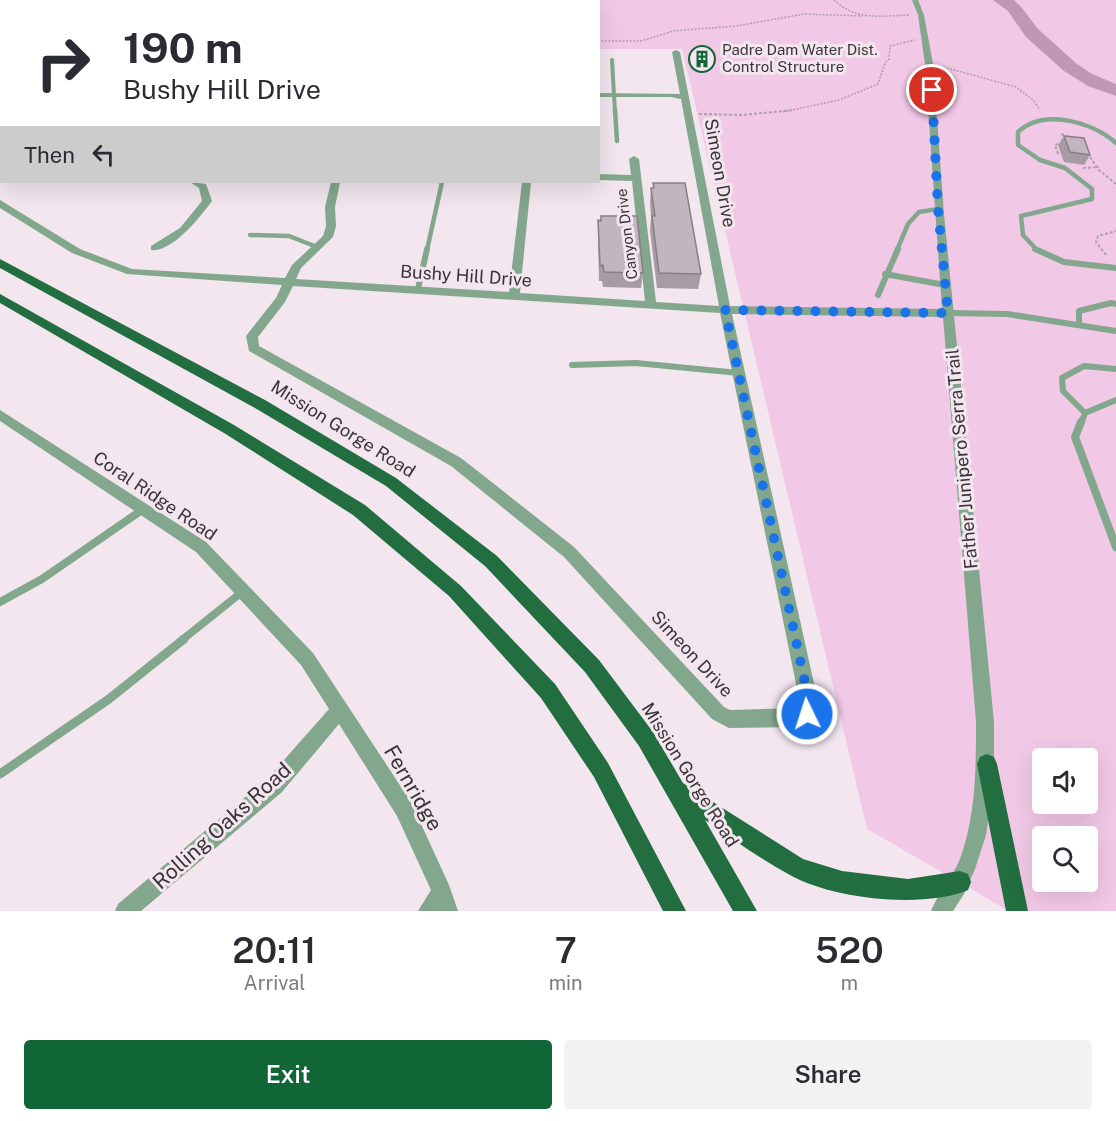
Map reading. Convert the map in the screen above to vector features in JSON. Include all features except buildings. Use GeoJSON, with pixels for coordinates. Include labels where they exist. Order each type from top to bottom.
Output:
{"type":"FeatureCollection","features":[{"type":"Feature","properties":{"kind":"main road","name":"Mission Gorge Road"},"geometry":{"type":"LineString","coordinates":[[0,263],[260,404],[391,482],[491,561],[592,666],[646,739],[746,911]]}},
{"type":"Feature","properties":{"kind":"main road"},"geometry":{"type":"LineString","coordinates":[[0,298],[229,429],[359,510],[454,591],[555,701],[601,770],[675,911]]}},
{"type":"Feature","properties":{"kind":"main road"},"geometry":{"type":"LineString","coordinates":[[987,764],[1017,911]]}},
{"type":"Feature","properties":{"kind":"main road"},"geometry":{"type":"LineString","coordinates":[[676,790],[798,868],[809,872],[842,882],[908,890],[960,882]]}},
{"type":"Feature","properties":{"kind":"street","name":"Father Junipero Serra Trail"},"geometry":{"type":"LineString","coordinates":[[915,0],[926,37],[929,64],[938,209],[984,694],[987,764],[979,828],[960,882],[941,911]]}},
{"type":"Feature","properties":{"kind":"street","name":"Simeon Drive"},"geometry":{"type":"LineString","coordinates":[[288,284],[281,299],[252,336],[251,344],[257,352],[447,455],[463,467],[569,552],[718,713],[729,719],[801,718],[807,714],[810,706],[725,310],[676,52]]}},
{"type":"Feature","properties":{"kind":"street"},"geometry":{"type":"LineString","coordinates":[[600,95],[686,98]]}},
{"type":"Feature","properties":{"kind":"street","name":"Canyon Drive"},"geometry":{"type":"LineString","coordinates":[[634,159],[651,305]]}},
{"type":"Feature","properties":{"kind":"street"},"geometry":{"type":"LineString","coordinates":[[600,177],[636,178]]}},
{"type":"Feature","properties":{"kind":"street"},"geometry":{"type":"LineString","coordinates":[[155,248],[184,230],[207,201],[203,186],[196,183]]}},
{"type":"Feature","properties":{"kind":"street"},"geometry":{"type":"LineString","coordinates":[[288,284],[296,267],[328,237],[331,226],[330,207],[336,183]]}},
{"type":"Feature","properties":{"kind":"street"},"geometry":{"type":"LineString","coordinates":[[514,296],[527,183]]}},
{"type":"Feature","properties":{"kind":"street","name":"Bushy Hill Drive"},"geometry":{"type":"LineString","coordinates":[[0,203],[9,211],[76,251],[131,272],[288,284],[418,289],[725,310],[948,313]]}},
{"type":"Feature","properties":{"kind":"street","name":"Coral Ridge Road"},"geometry":{"type":"LineString","coordinates":[[0,415],[201,547],[307,659],[339,711]]}},
{"type":"Feature","properties":{"kind":"street","name":"Fernridge"},"geometry":{"type":"LineString","coordinates":[[339,711],[404,809],[445,902]]}},
{"type":"Feature","properties":{"kind":"street","name":"Rolling Oaks Road"},"geometry":{"type":"LineString","coordinates":[[125,911],[275,785],[339,711]]}},
{"type":"Feature","properties":{"kind":"street"},"geometry":{"type":"LineString","coordinates":[[428,911],[445,902]]}},
{"type":"Feature","properties":{"kind":"lane"},"geometry":{"type":"LineString","coordinates":[[612,60],[617,141]]}},
{"type":"Feature","properties":{"kind":"lane"},"geometry":{"type":"LineString","coordinates":[[1116,143],[1109,136],[1091,126],[1045,120],[1031,122],[1018,132],[1018,145],[1040,160],[1074,174],[1092,189],[1092,199],[1021,216],[1024,236],[1031,246],[1054,258],[1091,268],[1116,268]]}},
{"type":"Feature","properties":{"kind":"lane"},"geometry":{"type":"LineString","coordinates":[[418,289],[442,183]]}},
{"type":"Feature","properties":{"kind":"lane"},"geometry":{"type":"LineString","coordinates":[[878,295],[908,224],[919,212],[938,209]]}},
{"type":"Feature","properties":{"kind":"lane"},"geometry":{"type":"LineString","coordinates":[[250,235],[289,236],[317,247]]}},
{"type":"Feature","properties":{"kind":"lane"},"geometry":{"type":"LineString","coordinates":[[885,274],[945,285]]}},
{"type":"Feature","properties":{"kind":"lane"},"geometry":{"type":"LineString","coordinates":[[1078,325],[1079,311],[1111,303],[1116,304]]}},
{"type":"Feature","properties":{"kind":"lane"},"geometry":{"type":"LineString","coordinates":[[948,313],[1007,314],[1116,331]]}},
{"type":"Feature","properties":{"kind":"lane"},"geometry":{"type":"LineString","coordinates":[[572,365],[636,363],[739,373]]}},
{"type":"Feature","properties":{"kind":"lane"},"geometry":{"type":"LineString","coordinates":[[1085,413],[1063,391],[1062,378],[1084,366],[1116,369]]}},
{"type":"Feature","properties":{"kind":"lane"},"geometry":{"type":"LineString","coordinates":[[1116,400],[1085,413],[1075,436],[1084,466],[1109,519],[1116,547]]}},
{"type":"Feature","properties":{"kind":"lane"},"geometry":{"type":"LineString","coordinates":[[0,602],[42,579],[142,510]]}},
{"type":"Feature","properties":{"kind":"lane"},"geometry":{"type":"LineString","coordinates":[[0,774],[110,699],[244,590]]}},
{"type":"Feature","properties":{"kind":"path"},"geometry":{"type":"LineString","coordinates":[[834,0],[839,7],[867,18],[921,15]]}},
{"type":"Feature","properties":{"kind":"path"},"geometry":{"type":"LineString","coordinates":[[600,41],[641,41],[673,31],[736,26],[804,14],[862,16]]}},
{"type":"Feature","properties":{"kind":"path"},"geometry":{"type":"LineString","coordinates":[[689,113],[730,117],[816,106],[864,93],[878,84],[885,63],[889,59],[890,46],[926,37]]}},
{"type":"Feature","properties":{"kind":"path"},"geometry":{"type":"LineString","coordinates":[[929,64],[948,67],[964,74],[1001,80],[1018,88],[1039,107],[1045,120],[1066,128],[1072,136],[1055,145],[1058,154]]}},
{"type":"Feature","properties":{"kind":"path"},"geometry":{"type":"LineString","coordinates":[[1061,134],[1069,138]]}},
{"type":"Feature","properties":{"kind":"path"},"geometry":{"type":"LineString","coordinates":[[1084,148],[1108,179],[1116,184]]}},
{"type":"Feature","properties":{"kind":"path"},"geometry":{"type":"LineString","coordinates":[[1080,167],[1099,168]]}},
{"type":"Feature","properties":{"kind":"path"},"geometry":{"type":"LineString","coordinates":[[1109,259],[1096,242],[1098,236],[1116,231]]}},
{"type":"Feature","properties":{"kind":"shaded area"},"geometry":{"type":"Polygon","coordinates":[[[600,0],[1116,0],[1116,911],[1009,911],[867,829],[682,49],[600,49],[600,0]]]}},
{"type":"Feature","properties":{"kind":"waterway"},"geometry":{"type":"LineString","coordinates":[[1001,0],[1013,7],[1032,33],[1070,67],[1095,83],[1116,90]]}},
{"type":"Feature","properties":{"kind":"place","name":"Padre Dam Water Dist. Control Structure"},"geometry":{"type":"Point","coordinates":[702,59]}},
{"type":"Feature","properties":{"kind":"route"},"geometry":{"type":"LineString","coordinates":[[807,714],[810,706],[725,310],[948,313],[938,209],[932,90]]}}]}
